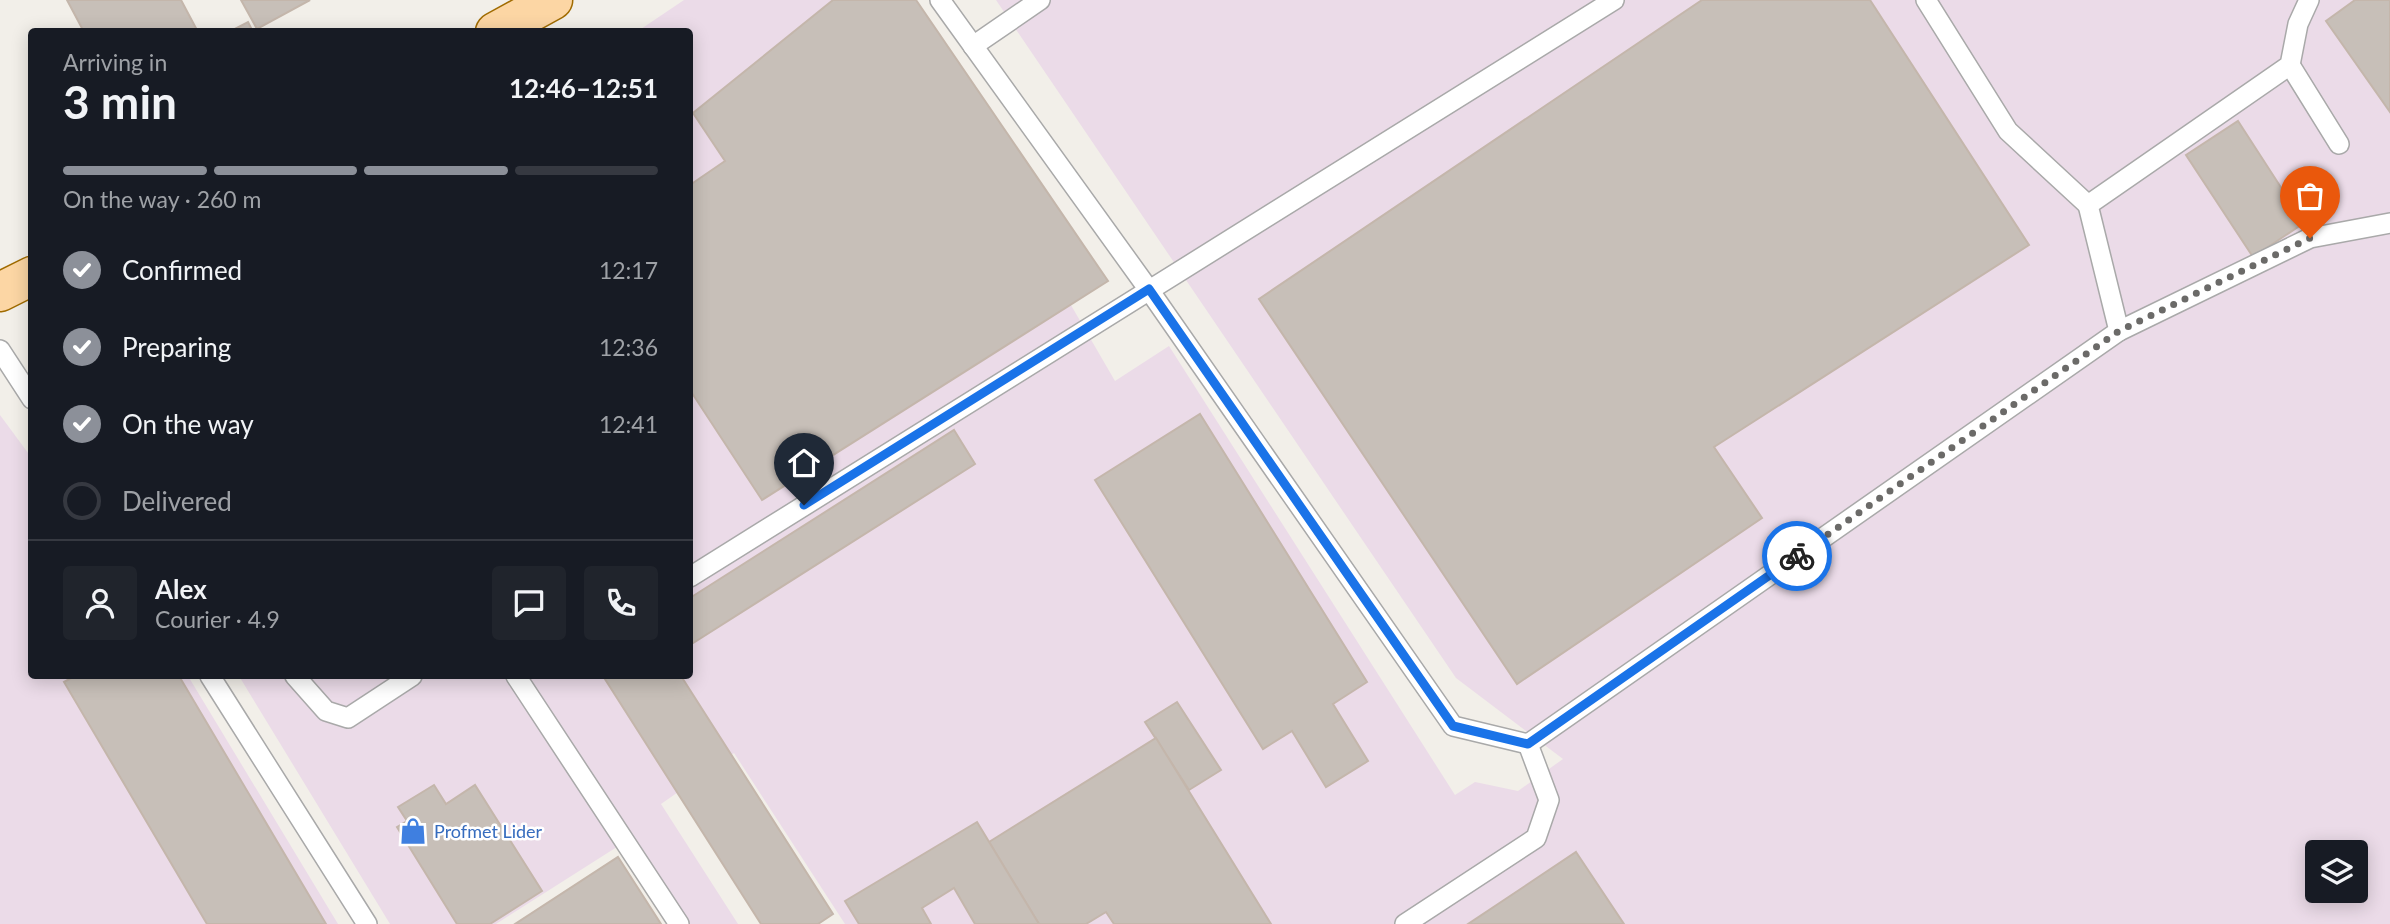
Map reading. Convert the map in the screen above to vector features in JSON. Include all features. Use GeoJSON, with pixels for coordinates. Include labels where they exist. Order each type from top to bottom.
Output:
{"type":"FeatureCollection","features":[{"type":"Feature","properties":{"kind":"main road"},"geometry":{"type":"LineString","coordinates":[[502,28],[552,0]]}},
{"type":"Feature","properties":{"kind":"main road"},"geometry":{"type":"LineString","coordinates":[[0,292],[28,278]]}},
{"type":"Feature","properties":{"kind":"lane"},"geometry":{"type":"LineString","coordinates":[[940,0],[1149,289],[1453,726],[1528,744],[2119,331],[2310,238],[2390,223]]}},
{"type":"Feature","properties":{"kind":"lane"},"geometry":{"type":"LineString","coordinates":[[974,46],[1040,0]]}},
{"type":"Feature","properties":{"kind":"lane"},"geometry":{"type":"LineString","coordinates":[[693,576],[1614,0]]}},
{"type":"Feature","properties":{"kind":"lane"},"geometry":{"type":"LineString","coordinates":[[1926,0],[2008,131],[2088,205],[2119,331]]}},
{"type":"Feature","properties":{"kind":"lane"},"geometry":{"type":"LineString","coordinates":[[2309,0],[2298,24],[2290,65],[2339,144]]}},
{"type":"Feature","properties":{"kind":"lane"},"geometry":{"type":"LineString","coordinates":[[2088,205],[2290,65]]}},
{"type":"Feature","properties":{"kind":"lane"},"geometry":{"type":"LineString","coordinates":[[0,350],[28,393]]}},
{"type":"Feature","properties":{"kind":"lane"},"geometry":{"type":"LineString","coordinates":[[212,679],[367,924]]}},
{"type":"Feature","properties":{"kind":"lane"},"geometry":{"type":"LineString","coordinates":[[298,679],[326,711],[348,718],[407,679]]}},
{"type":"Feature","properties":{"kind":"lane"},"geometry":{"type":"LineString","coordinates":[[518,679],[679,924]]}},
{"type":"Feature","properties":{"kind":"lane"},"geometry":{"type":"LineString","coordinates":[[1405,924],[1536,838],[1549,800],[1528,744]]}},
{"type":"Feature","properties":{"kind":"shaded area"},"geometry":{"type":"Polygon","coordinates":[[[684,0],[894,0],[1115,381],[1169,346],[1455,795],[1475,782],[1518,791],[1563,759],[1456,678],[996,0],[2390,0],[2390,924],[845,924],[734,753],[661,804],[738,924],[671,924],[620,845],[496,924],[390,924],[241,679],[693,679],[693,28],[642,28],[684,0]]]}},
{"type":"Feature","properties":{"kind":"shaded area"},"geometry":{"type":"Polygon","coordinates":[[[0,415],[28,453],[28,679],[190,679],[338,924],[0,924],[0,415]]]}},
{"type":"Feature","properties":{"kind":"building"},"geometry":{"type":"Polygon","coordinates":[[[67,0],[181,0],[196,28],[82,28],[67,0]]]}},
{"type":"Feature","properties":{"kind":"building"},"geometry":{"type":"Polygon","coordinates":[[[241,0],[310,0],[259,28],[241,0]]]}},
{"type":"Feature","properties":{"kind":"building"},"geometry":{"type":"Polygon","coordinates":[[[833,0],[916,0],[1108,281],[762,500],[693,395],[693,183],[725,161],[693,113],[833,0]]]}},
{"type":"Feature","properties":{"kind":"building"},"geometry":{"type":"Polygon","coordinates":[[[1702,0],[1870,0],[2029,245],[1714,447],[1762,518],[1517,684],[1259,299],[1702,0]]]}},
{"type":"Feature","properties":{"kind":"building"},"geometry":{"type":"Polygon","coordinates":[[[2355,0],[2390,0],[2390,112],[2326,21],[2355,0]]]}},
{"type":"Feature","properties":{"kind":"building"},"geometry":{"type":"Polygon","coordinates":[[[248,22],[251,28],[237,28],[248,22]]]}},
{"type":"Feature","properties":{"kind":"building"},"geometry":{"type":"Polygon","coordinates":[[[2238,121],[2304,223],[2253,257],[2186,155],[2238,121]]]}},
{"type":"Feature","properties":{"kind":"building"},"geometry":{"type":"Polygon","coordinates":[[[1200,414],[1367,682],[1333,704],[1368,761],[1326,787],[1292,731],[1263,749],[1095,480],[1200,414]]]}},
{"type":"Feature","properties":{"kind":"building"},"geometry":{"type":"Polygon","coordinates":[[[954,430],[975,464],[693,643],[693,596],[954,430]]]}},
{"type":"Feature","properties":{"kind":"building"},"geometry":{"type":"Polygon","coordinates":[[[70,679],[181,679],[326,924],[207,924],[64,682],[70,679]]]}},
{"type":"Feature","properties":{"kind":"building"},"geometry":{"type":"Polygon","coordinates":[[[605,679],[683,679],[833,914],[818,924],[761,924],[605,679]]]}},
{"type":"Feature","properties":{"kind":"building"},"geometry":{"type":"Polygon","coordinates":[[[1177,702],[1221,770],[1189,790],[1145,722],[1177,702]]]}},
{"type":"Feature","properties":{"kind":"building"},"geometry":{"type":"Polygon","coordinates":[[[1156,738],[1271,924],[1114,924],[1106,912],[1086,924],[1039,924],[989,842],[1156,738]]]}},
{"type":"Feature","properties":{"kind":"building"},"geometry":{"type":"Polygon","coordinates":[[[434,785],[446,804],[475,785],[542,891],[490,924],[457,924],[397,827],[407,821],[398,807],[434,785]]]}},
{"type":"Feature","properties":{"kind":"building"},"geometry":{"type":"Polygon","coordinates":[[[977,822],[1039,924],[975,924],[954,888],[922,908],[931,924],[859,924],[845,901],[977,822]]]}},
{"type":"Feature","properties":{"kind":"building"},"geometry":{"type":"Polygon","coordinates":[[[1576,852],[1624,924],[1468,924],[1576,852]]]}},
{"type":"Feature","properties":{"kind":"building"},"geometry":{"type":"Polygon","coordinates":[[[618,857],[661,924],[515,924],[618,857]]]}},
{"type":"Feature","properties":{"kind":"way so far"},"geometry":{"type":"LineString","coordinates":[[1797,556],[2119,331],[2310,238]]}},
{"type":"Feature","properties":{"kind":"place","name":"Profmet Lider"},"geometry":{"type":"Point","coordinates":[413,831]}},
{"type":"Feature","properties":{"kind":"route"},"geometry":{"type":"LineString","coordinates":[[804,505],[1149,289],[1453,726],[1528,744],[1797,556]]}}]}
